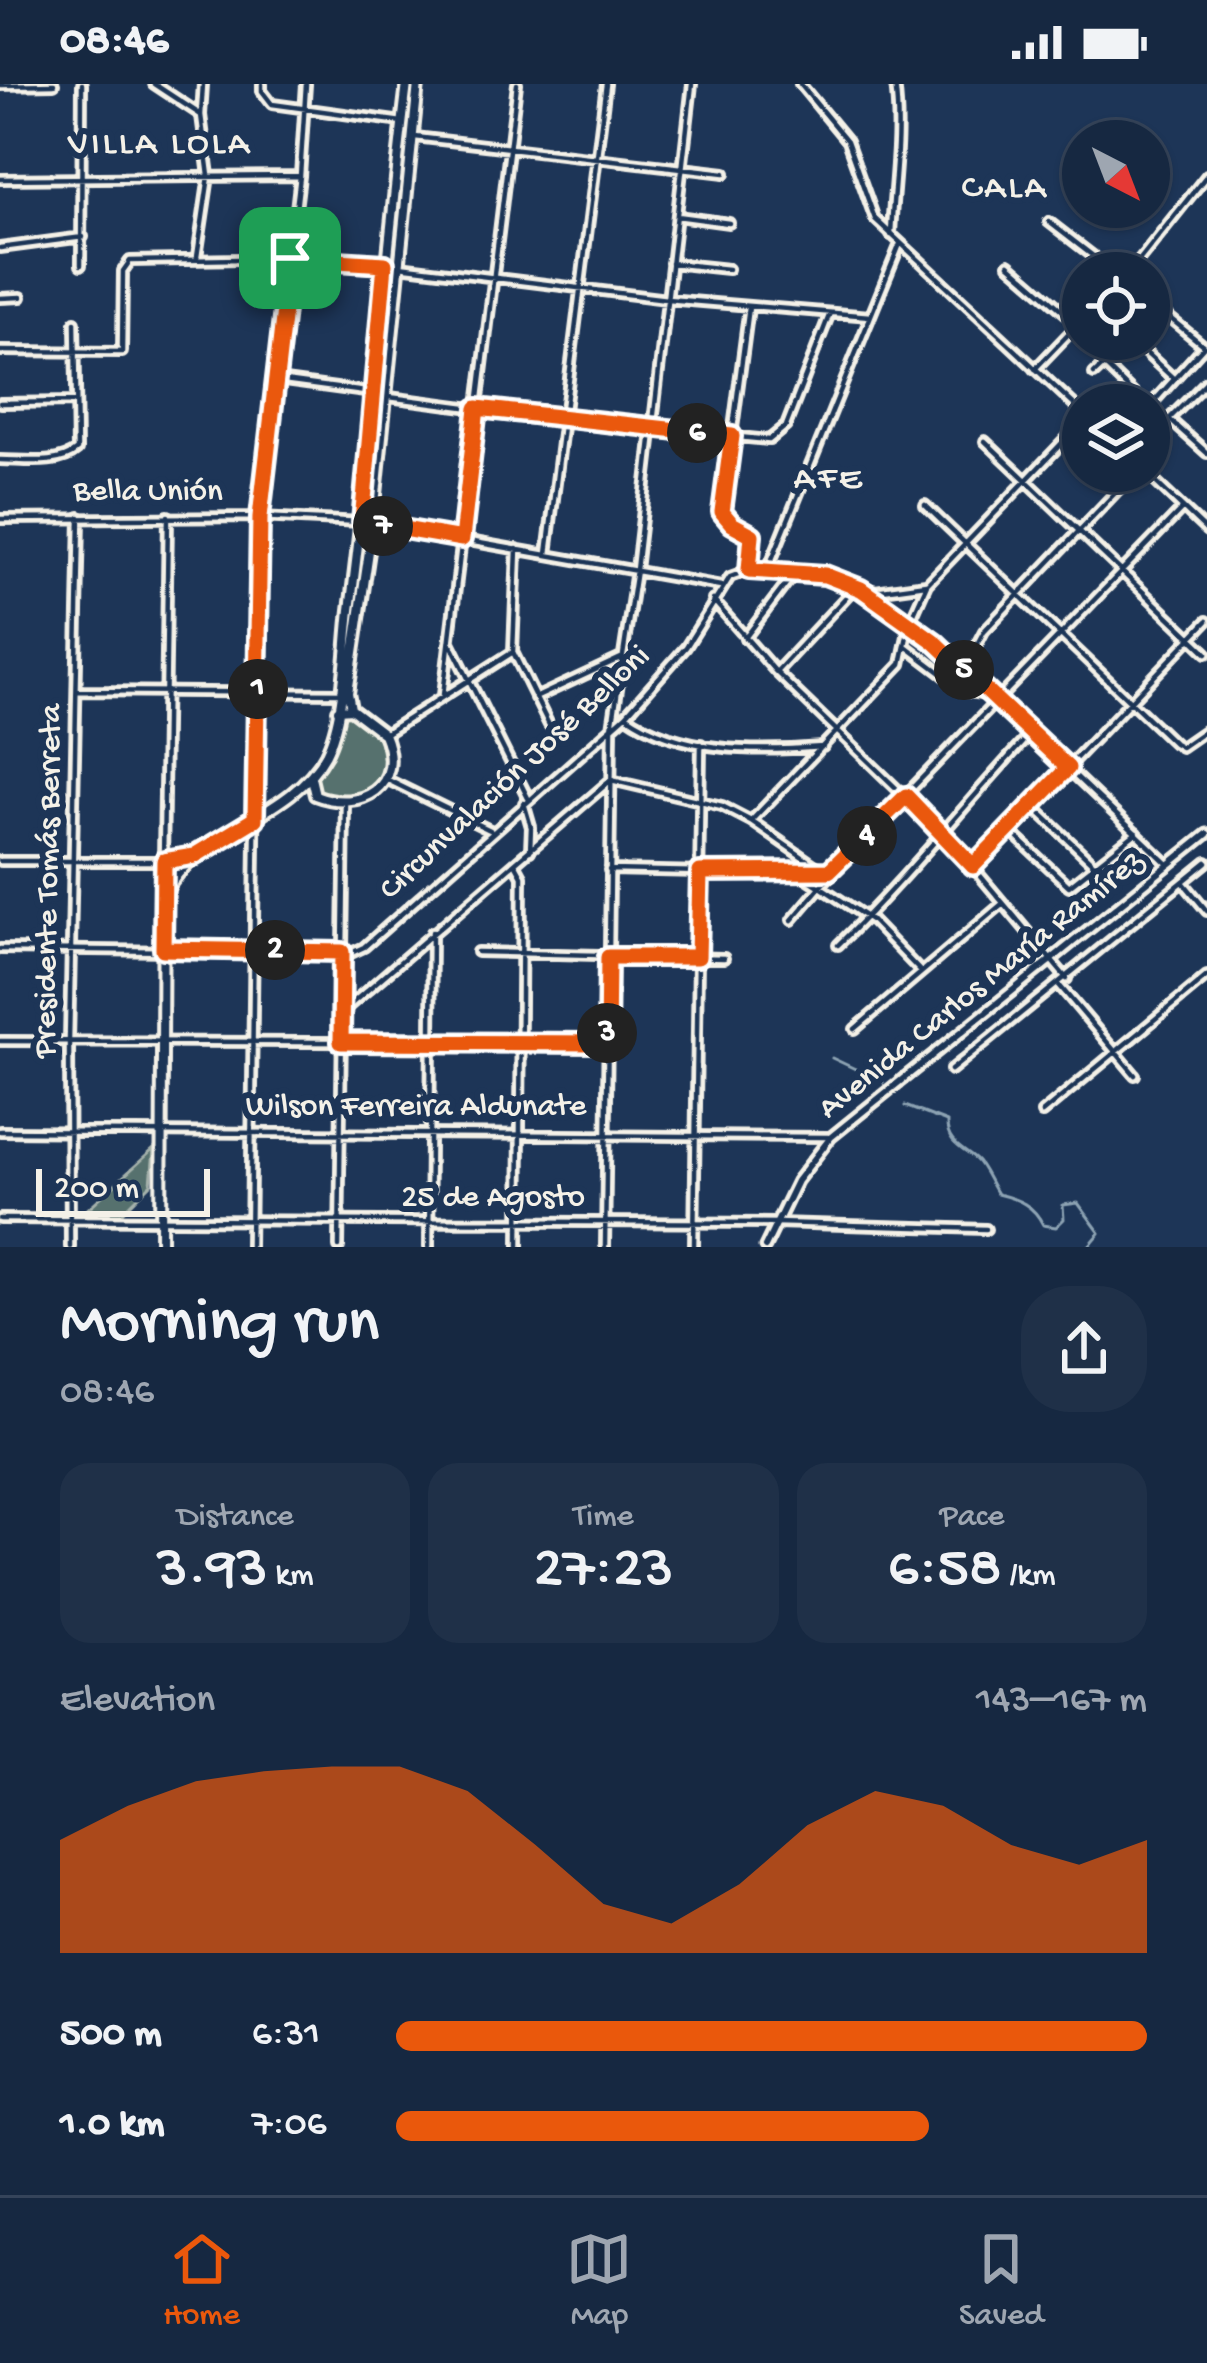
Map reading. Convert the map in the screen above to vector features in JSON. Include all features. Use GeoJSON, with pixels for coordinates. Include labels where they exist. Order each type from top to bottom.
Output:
{"type":"FeatureCollection","features":[{"type":"Feature","properties":{"kind":"main road"},"geometry":{"type":"LineString","coordinates":[[164,895],[176,872],[291,794],[311,776],[329,748],[344,693],[367,523],[385,264],[407,84]]}},
{"type":"Feature","properties":{"kind":"main road"},"geometry":{"type":"LineString","coordinates":[[378,394],[418,84]]}},
{"type":"Feature","properties":{"kind":"main road"},"geometry":{"type":"LineString","coordinates":[[291,794],[345,802],[388,780],[391,769],[384,734],[352,709],[344,693]]}},
{"type":"Feature","properties":{"kind":"main road"},"geometry":{"type":"LineString","coordinates":[[338,710],[352,709]]}},
{"type":"Feature","properties":{"kind":"main road"},"geometry":{"type":"LineString","coordinates":[[311,776],[315,796]]}},
{"type":"Feature","properties":{"kind":"main road"},"geometry":{"type":"LineString","coordinates":[[161,1247],[164,861],[194,856]]}},
{"type":"Feature","properties":{"kind":"street"},"geometry":{"type":"LineString","coordinates":[[0,86],[54,84]]}},
{"type":"Feature","properties":{"kind":"street"},"geometry":{"type":"LineString","coordinates":[[81,265],[82,84]]}},
{"type":"Feature","properties":{"kind":"street"},"geometry":{"type":"LineString","coordinates":[[154,84],[201,116]]}},
{"type":"Feature","properties":{"kind":"street"},"geometry":{"type":"LineString","coordinates":[[197,258],[209,176],[202,84]]}},
{"type":"Feature","properties":{"kind":"street"},"geometry":{"type":"LineString","coordinates":[[262,84],[272,104],[402,122]]}},
{"type":"Feature","properties":{"kind":"street"},"geometry":{"type":"LineString","coordinates":[[250,1247],[260,517],[300,176],[306,84]]}},
{"type":"Feature","properties":{"kind":"street"},"geometry":{"type":"LineString","coordinates":[[443,695],[517,84]]}},
{"type":"Feature","properties":{"kind":"street"},"geometry":{"type":"LineString","coordinates":[[547,554],[606,84]]}},
{"type":"Feature","properties":{"kind":"street"},"geometry":{"type":"LineString","coordinates":[[605,1247],[612,728],[636,570],[692,84]]}},
{"type":"Feature","properties":{"kind":"street"},"geometry":{"type":"LineString","coordinates":[[800,84],[847,142],[868,208],[888,233],[1062,396]]}},
{"type":"Feature","properties":{"kind":"street"},"geometry":{"type":"LineString","coordinates":[[888,233],[901,126],[895,84]]}},
{"type":"Feature","properties":{"kind":"street"},"geometry":{"type":"LineString","coordinates":[[412,136],[725,172]]}},
{"type":"Feature","properties":{"kind":"street"},"geometry":{"type":"LineString","coordinates":[[1146,252],[1207,175]]}},
{"type":"Feature","properties":{"kind":"street"},"geometry":{"type":"LineString","coordinates":[[0,179],[300,176]]}},
{"type":"Feature","properties":{"kind":"street"},"geometry":{"type":"LineString","coordinates":[[677,216],[729,223]]}},
{"type":"Feature","properties":{"kind":"street"},"geometry":{"type":"LineString","coordinates":[[1049,222],[1088,252]]}},
{"type":"Feature","properties":{"kind":"street"},"geometry":{"type":"LineString","coordinates":[[0,248],[83,237]]}},
{"type":"Feature","properties":{"kind":"street"},"geometry":{"type":"LineString","coordinates":[[768,569],[900,244]]}},
{"type":"Feature","properties":{"kind":"street"},"geometry":{"type":"LineString","coordinates":[[0,351],[122,352],[126,265],[141,258],[290,258],[385,264]]}},
{"type":"Feature","properties":{"kind":"street"},"geometry":{"type":"LineString","coordinates":[[671,262],[728,269]]}},
{"type":"Feature","properties":{"kind":"street"},"geometry":{"type":"LineString","coordinates":[[1009,264],[1062,307]]}},
{"type":"Feature","properties":{"kind":"street"},"geometry":{"type":"LineString","coordinates":[[397,266],[667,299],[870,316]]}},
{"type":"Feature","properties":{"kind":"street"},"geometry":{"type":"LineString","coordinates":[[0,298],[21,297]]}},
{"type":"Feature","properties":{"kind":"street"},"geometry":{"type":"LineString","coordinates":[[749,307],[722,512],[752,535],[749,570]]}},
{"type":"Feature","properties":{"kind":"street"},"geometry":{"type":"LineString","coordinates":[[275,380],[564,420],[769,440],[786,426],[830,313]]}},
{"type":"Feature","properties":{"kind":"street"},"geometry":{"type":"LineString","coordinates":[[1170,319],[1204,346],[1170,384]]}},
{"type":"Feature","properties":{"kind":"street"},"geometry":{"type":"LineString","coordinates":[[0,460],[58,460],[71,457],[80,443],[75,322]]}},
{"type":"Feature","properties":{"kind":"street"},"geometry":{"type":"LineString","coordinates":[[1035,369],[1062,341]]}},
{"type":"Feature","properties":{"kind":"street"},"geometry":{"type":"LineString","coordinates":[[1094,374],[1109,360]]}},
{"type":"Feature","properties":{"kind":"street"},"geometry":{"type":"LineString","coordinates":[[1153,360],[1174,380]]}},
{"type":"Feature","properties":{"kind":"street"},"geometry":{"type":"LineString","coordinates":[[1104,365],[1124,384]]}},
{"type":"Feature","properties":{"kind":"street"},"geometry":{"type":"LineString","coordinates":[[1207,381],[1169,419],[1207,453]]}},
{"type":"Feature","properties":{"kind":"street"},"geometry":{"type":"LineString","coordinates":[[0,403],[76,402]]}},
{"type":"Feature","properties":{"kind":"street"},"geometry":{"type":"LineString","coordinates":[[1199,446],[1207,437]]}},
{"type":"Feature","properties":{"kind":"street"},"geometry":{"type":"LineString","coordinates":[[985,441],[1207,652]]}},
{"type":"Feature","properties":{"kind":"street"},"geometry":{"type":"LineString","coordinates":[[751,821],[901,664],[910,622],[927,584],[1062,441]]}},
{"type":"Feature","properties":{"kind":"street"},"geometry":{"type":"LineString","coordinates":[[964,670],[984,632],[1119,492]]}},
{"type":"Feature","properties":{"kind":"street"},"geometry":{"type":"LineString","coordinates":[[1164,492],[1207,531]]}},
{"type":"Feature","properties":{"kind":"street"},"geometry":{"type":"LineString","coordinates":[[925,506],[1181,747],[1207,729]]}},
{"type":"Feature","properties":{"kind":"street"},"geometry":{"type":"LineString","coordinates":[[792,920],[835,868],[1183,508]]}},
{"type":"Feature","properties":{"kind":"street","name":"Presidente Tomás Berreta"},"geometry":{"type":"LineString","coordinates":[[70,1247],[69,1041],[80,517]]}},
{"type":"Feature","properties":{"kind":"street"},"geometry":{"type":"LineString","coordinates":[[0,860],[164,861],[168,517]]}},
{"type":"Feature","properties":{"kind":"street","name":"Bella Unión"},"geometry":{"type":"LineString","coordinates":[[0,519],[260,517],[367,523],[722,586]]}},
{"type":"Feature","properties":{"kind":"street"},"geometry":{"type":"LineString","coordinates":[[518,549],[513,652],[549,724]]}},
{"type":"Feature","properties":{"kind":"street","name":"Circunvalación José Belloni"},"geometry":{"type":"LineString","coordinates":[[342,952],[364,947],[626,715],[686,646],[722,586],[749,570],[768,569],[792,576],[825,575],[858,588]]}},
{"type":"Feature","properties":{"kind":"street"},"geometry":{"type":"LineString","coordinates":[[745,638],[792,576]]}},
{"type":"Feature","properties":{"kind":"street"},"geometry":{"type":"LineString","coordinates":[[776,672],[858,588],[887,590],[927,584]]}},
{"type":"Feature","properties":{"kind":"street"},"geometry":{"type":"LineString","coordinates":[[858,588],[910,622],[964,670],[1169,865]]}},
{"type":"Feature","properties":{"kind":"street"},"geometry":{"type":"LineString","coordinates":[[713,600],[776,672],[944,834],[1066,979]]}},
{"type":"Feature","properties":{"kind":"street"},"geometry":{"type":"LineString","coordinates":[[973,866],[1207,621]]}},
{"type":"Feature","properties":{"kind":"street"},"geometry":{"type":"LineString","coordinates":[[450,642],[526,802],[530,851]]}},
{"type":"Feature","properties":{"kind":"street"},"geometry":{"type":"LineString","coordinates":[[907,646],[964,692],[990,694]]}},
{"type":"Feature","properties":{"kind":"street"},"geometry":{"type":"LineString","coordinates":[[384,734],[513,652]]}},
{"type":"Feature","properties":{"kind":"street"},"geometry":{"type":"LineString","coordinates":[[535,698],[621,658]]}},
{"type":"Feature","properties":{"kind":"street"},"geometry":{"type":"LineString","coordinates":[[78,691],[344,693]]}},
{"type":"Feature","properties":{"kind":"street"},"geometry":{"type":"LineString","coordinates":[[626,715],[662,736],[701,744],[823,747]]}},
{"type":"Feature","properties":{"kind":"street"},"geometry":{"type":"LineString","coordinates":[[838,945],[1031,734]]}},
{"type":"Feature","properties":{"kind":"street"},"geometry":{"type":"LineString","coordinates":[[694,1247],[701,744]]}},
{"type":"Feature","properties":{"kind":"street"},"geometry":{"type":"LineString","coordinates":[[388,780],[493,832]]}},
{"type":"Feature","properties":{"kind":"street"},"geometry":{"type":"LineString","coordinates":[[611,780],[734,811],[823,872]]}},
{"type":"Feature","properties":{"kind":"street","name":"Circunvalación José Belloni"},"geometry":{"type":"LineString","coordinates":[[341,1012],[611,780]]}},
{"type":"Feature","properties":{"kind":"street"},"geometry":{"type":"LineString","coordinates":[[339,1247],[345,802]]}},
{"type":"Feature","properties":{"kind":"street"},"geometry":{"type":"LineString","coordinates":[[1032,806],[1097,867]]}},
{"type":"Feature","properties":{"kind":"street"},"geometry":{"type":"LineString","coordinates":[[1010,830],[1069,886],[1136,833]]}},
{"type":"Feature","properties":{"kind":"street","name":"Avenida Carlos María Ramírez"},"geometry":{"type":"LineString","coordinates":[[765,1247],[797,1180],[831,1137],[1207,834]]}},
{"type":"Feature","properties":{"kind":"street","name":"Avenida Carlos María Ramírez"},"geometry":{"type":"LineString","coordinates":[[952,1070],[1207,862]]}},
{"type":"Feature","properties":{"kind":"street"},"geometry":{"type":"LineString","coordinates":[[516,865],[522,876],[519,1247]]}},
{"type":"Feature","properties":{"kind":"street"},"geometry":{"type":"LineString","coordinates":[[609,870],[801,874],[835,868]]}},
{"type":"Feature","properties":{"kind":"street"},"geometry":{"type":"LineString","coordinates":[[801,874],[866,917],[921,972]]}},
{"type":"Feature","properties":{"kind":"street"},"geometry":{"type":"LineString","coordinates":[[1183,882],[1207,911]]}},
{"type":"Feature","properties":{"kind":"street"},"geometry":{"type":"LineString","coordinates":[[855,1029],[1002,904]]}},
{"type":"Feature","properties":{"kind":"street"},"geometry":{"type":"LineString","coordinates":[[429,1247],[432,932]]}},
{"type":"Feature","properties":{"kind":"street"},"geometry":{"type":"LineString","coordinates":[[0,949],[342,952]]}},
{"type":"Feature","properties":{"kind":"street"},"geometry":{"type":"LineString","coordinates":[[476,952],[724,958]]}},
{"type":"Feature","properties":{"kind":"street"},"geometry":{"type":"LineString","coordinates":[[1042,1113],[1207,976]]}},
{"type":"Feature","properties":{"kind":"street"},"geometry":{"type":"LineString","coordinates":[[1059,985],[1136,1075]]}},
{"type":"Feature","properties":{"kind":"street"},"geometry":{"type":"LineString","coordinates":[[0,1041],[607,1043]]}},
{"type":"Feature","properties":{"kind":"street","name":"Wilson Ferreira Aldunate"},"geometry":{"type":"LineString","coordinates":[[0,1131],[831,1137]]}},
{"type":"Feature","properties":{"kind":"street","name":"25 de Agosto"},"geometry":{"type":"LineString","coordinates":[[0,1219],[986,1228]]}},
{"type":"Feature","properties":{"kind":"green space"},"geometry":{"type":"Polygon","coordinates":[[[346,709],[379,734],[386,772],[363,793],[343,797],[314,787],[314,777],[340,712],[346,709]]]}},
{"type":"Feature","properties":{"kind":"green space"},"geometry":{"type":"Polygon","coordinates":[[[154,1149],[151,1184],[121,1214],[81,1215],[154,1149]]]}},
{"type":"Feature","properties":{"kind":"waterway"},"geometry":{"type":"LineString","coordinates":[[832,1058],[883,1082]]}},
{"type":"Feature","properties":{"kind":"waterway"},"geometry":{"type":"LineString","coordinates":[[905,1106],[947,1122],[952,1140],[978,1162],[997,1194],[1024,1204],[1043,1225],[1056,1227],[1064,1219],[1063,1205],[1078,1203],[1100,1233],[1088,1247]]}},
{"type":"Feature","properties":{"kind":"district","name":"VILLA LOLA"},"geometry":{"type":"Point","coordinates":[160,145]}},
{"type":"Feature","properties":{"kind":"district","name":"CALA"},"geometry":{"type":"Point","coordinates":[1005,189]}},
{"type":"Feature","properties":{"kind":"district","name":"AFE"},"geometry":{"type":"Point","coordinates":[829,480]}},
{"type":"Feature","properties":{"kind":"route"},"geometry":{"type":"LineString","coordinates":[[290,258],[385,264],[362,522],[462,539],[477,408],[732,436],[722,512],[752,535],[749,570],[825,575],[861,589],[935,642],[1068,768],[973,866],[906,796],[829,871],[700,872],[698,957],[608,957],[607,1043],[341,1042],[342,952],[163,949],[164,861],[194,856],[255,819],[260,517],[290,258]]}}]}
